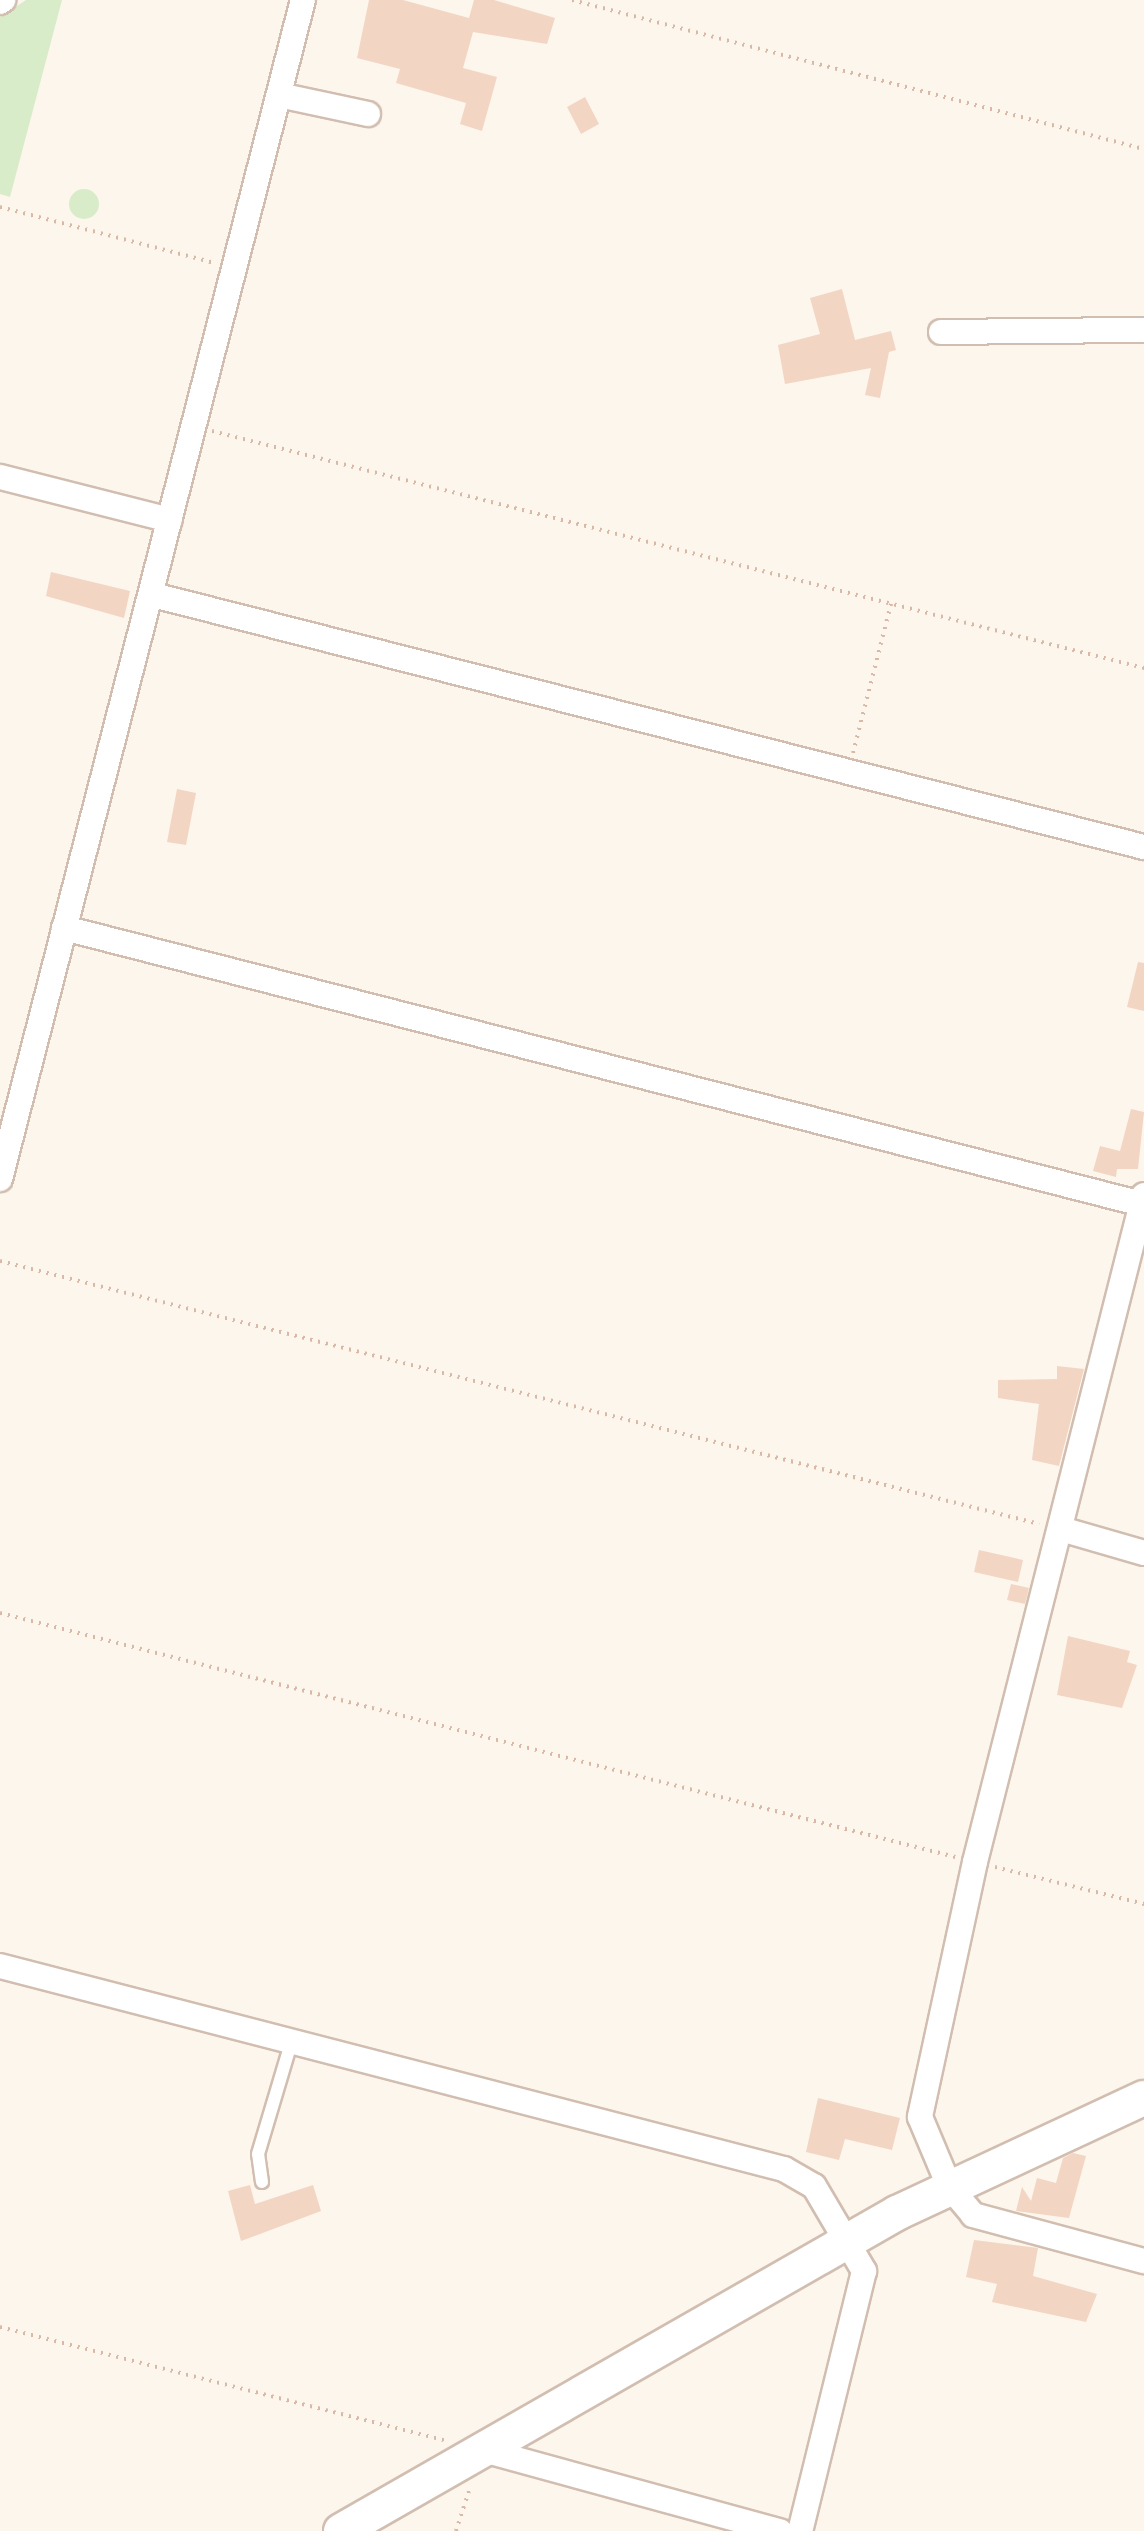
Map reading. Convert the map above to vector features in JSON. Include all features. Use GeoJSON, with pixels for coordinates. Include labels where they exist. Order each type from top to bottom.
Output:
{"type":"FeatureCollection","features":[{"type":"Feature","properties":{"kind":"street"},"geometry":{"type":"LineString","coordinates":[[0,1179],[153,595],[303,0]]}},
{"type":"Feature","properties":{"kind":"street"},"geometry":{"type":"LineString","coordinates":[[279,95],[368,114]]}},
{"type":"Feature","properties":{"kind":"street"},"geometry":{"type":"LineString","coordinates":[[941,332],[1144,330]]}},
{"type":"Feature","properties":{"kind":"street"},"geometry":{"type":"LineString","coordinates":[[0,477],[170,520]]}},
{"type":"Feature","properties":{"kind":"street"},"geometry":{"type":"LineString","coordinates":[[153,595],[1144,847]]}},
{"type":"Feature","properties":{"kind":"street"},"geometry":{"type":"LineString","coordinates":[[64,928],[1143,1200],[975,1862],[920,2097],[927,2140],[949,2186],[986,2222],[1144,2261]]}},
{"type":"Feature","properties":{"kind":"street"},"geometry":{"type":"LineString","coordinates":[[1061,1529],[1144,1553]]}},
{"type":"Feature","properties":{"kind":"street"},"geometry":{"type":"LineString","coordinates":[[0,1966],[784,2169],[814,2186],[863,2260],[864,2291],[800,2531]]}},
{"type":"Feature","properties":{"kind":"street"},"geometry":{"type":"LineString","coordinates":[[341,2531],[850,2238],[949,2186],[1144,2098]]}},
{"type":"Feature","properties":{"kind":"street"},"geometry":{"type":"LineString","coordinates":[[483,2450],[780,2531]]}},
{"type":"Feature","properties":{"kind":"lane"},"geometry":{"type":"LineString","coordinates":[[262,2182],[258,2154],[291,2043]]}},
{"type":"Feature","properties":{"kind":"path"},"geometry":{"type":"LineString","coordinates":[[572,0],[1144,149]]}},
{"type":"Feature","properties":{"kind":"path"},"geometry":{"type":"LineString","coordinates":[[0,207],[237,268]]}},
{"type":"Feature","properties":{"kind":"path"},"geometry":{"type":"LineString","coordinates":[[195,426],[1144,668]]}},
{"type":"Feature","properties":{"kind":"path"},"geometry":{"type":"LineString","coordinates":[[848,771],[891,604]]}},
{"type":"Feature","properties":{"kind":"path"},"geometry":{"type":"LineString","coordinates":[[0,1261],[1061,1529]]}},
{"type":"Feature","properties":{"kind":"path"},"geometry":{"type":"LineString","coordinates":[[0,1613],[1144,1904]]}},
{"type":"Feature","properties":{"kind":"path"},"geometry":{"type":"LineString","coordinates":[[0,2327],[483,2450]]}},
{"type":"Feature","properties":{"kind":"green space"},"geometry":{"type":"Polygon","coordinates":[[[26,0],[62,0],[10,197],[0,194],[0,17],[26,0]]]}},
{"type":"Feature","properties":{"kind":"green space"},"geometry":{"type":"Polygon","coordinates":[[[84,189],[90,190],[98,198],[98,210],[90,218],[84,219],[78,218],[70,210],[69,204],[70,198],[78,190],[84,189]]]}},
{"type":"Feature","properties":{"kind":"building"},"geometry":{"type":"Polygon","coordinates":[[[369,0],[403,0],[469,18],[474,0],[494,0],[555,18],[547,44],[473,32],[463,68],[497,77],[482,131],[460,124],[466,103],[396,83],[400,69],[357,58],[369,0]]]}},
{"type":"Feature","properties":{"kind":"building"},"geometry":{"type":"Polygon","coordinates":[[[585,97],[599,124],[581,134],[567,107],[585,97]]]}},
{"type":"Feature","properties":{"kind":"building"},"geometry":{"type":"Polygon","coordinates":[[[842,289],[855,340],[891,331],[896,350],[889,352],[880,398],[865,395],[871,368],[785,384],[778,345],[820,334],[810,298],[842,289]]]}},
{"type":"Feature","properties":{"kind":"building"},"geometry":{"type":"Polygon","coordinates":[[[51,572],[130,591],[124,618],[46,596],[51,572]]]}},
{"type":"Feature","properties":{"kind":"building"},"geometry":{"type":"Polygon","coordinates":[[[177,789],[196,793],[186,845],[167,842],[177,789]]]}},
{"type":"Feature","properties":{"kind":"building"},"geometry":{"type":"Polygon","coordinates":[[[1138,962],[1144,963],[1144,1011],[1127,1007],[1138,962]]]}},
{"type":"Feature","properties":{"kind":"building"},"geometry":{"type":"Polygon","coordinates":[[[1131,1109],[1144,1112],[1138,1169],[1117,1169],[1116,1177],[1093,1171],[1100,1146],[1120,1151],[1131,1109]]]}},
{"type":"Feature","properties":{"kind":"building"},"geometry":{"type":"Polygon","coordinates":[[[1057,1366],[1084,1369],[1059,1466],[1032,1460],[1039,1404],[998,1398],[998,1380],[1057,1379],[1057,1366]]]}},
{"type":"Feature","properties":{"kind":"building"},"geometry":{"type":"Polygon","coordinates":[[[979,1550],[1023,1560],[1018,1582],[974,1572],[979,1550]]]}},
{"type":"Feature","properties":{"kind":"building"},"geometry":{"type":"Polygon","coordinates":[[[1011,1584],[1029,1588],[1025,1604],[1007,1600],[1011,1584]]]}},
{"type":"Feature","properties":{"kind":"building"},"geometry":{"type":"Polygon","coordinates":[[[1068,1636],[1130,1651],[1127,1662],[1137,1665],[1122,1708],[1057,1695],[1068,1636]]]}},
{"type":"Feature","properties":{"kind":"building"},"geometry":{"type":"Polygon","coordinates":[[[818,2098],[900,2118],[892,2150],[845,2139],[839,2160],[806,2152],[818,2098]]]}},
{"type":"Feature","properties":{"kind":"building"},"geometry":{"type":"Polygon","coordinates":[[[1073,2153],[1086,2156],[1069,2218],[1016,2211],[1022,2187],[1031,2201],[1037,2178],[1056,2183],[1063,2158],[1073,2153]]]}},
{"type":"Feature","properties":{"kind":"building"},"geometry":{"type":"Polygon","coordinates":[[[250,2185],[255,2204],[313,2185],[321,2211],[241,2241],[228,2191],[250,2185]]]}},
{"type":"Feature","properties":{"kind":"building"},"geometry":{"type":"Polygon","coordinates":[[[974,2240],[1038,2248],[1033,2276],[1097,2294],[1086,2322],[992,2302],[997,2284],[966,2277],[974,2240]]]}}]}
